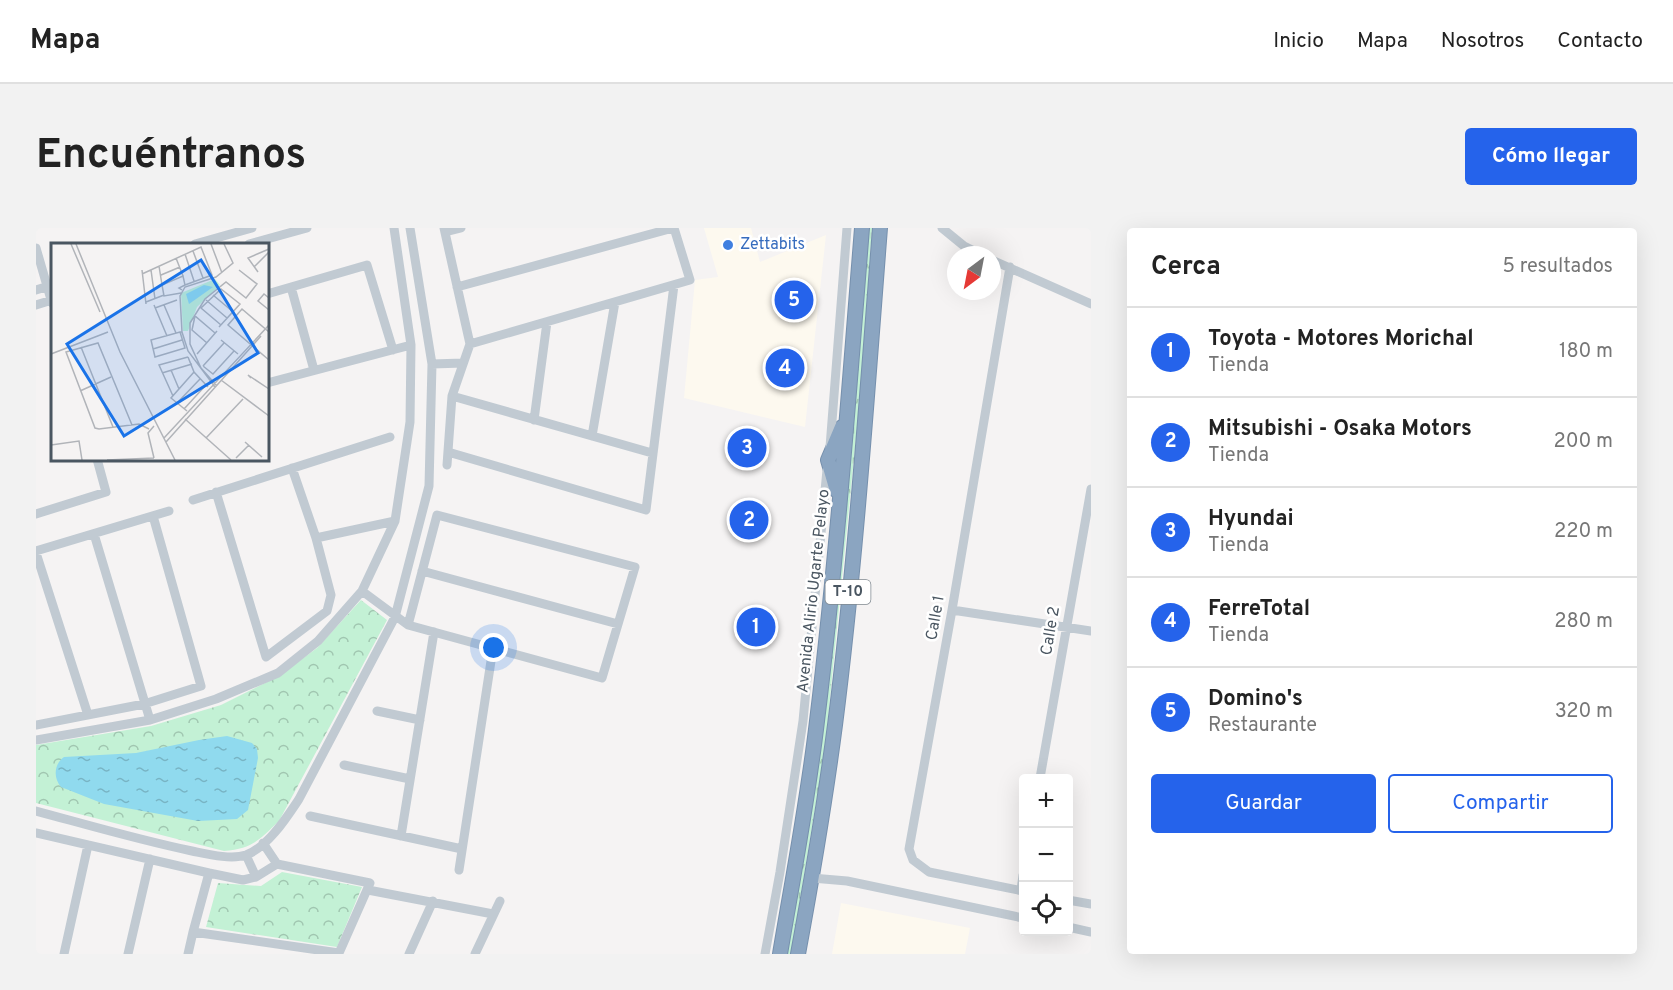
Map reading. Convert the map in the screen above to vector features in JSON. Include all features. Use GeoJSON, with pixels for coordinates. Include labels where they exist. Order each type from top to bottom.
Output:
{"type":"FeatureCollection","features":[{"type":"Feature","properties":{"kind":"highway","name":"Avenida Alirio Ugarte Pelayo"},"geometry":{"type":"LineString","coordinates":[[780,954],[795,875],[817,723],[847,416],[862,228]]}},
{"type":"Feature","properties":{"kind":"highway","name":"Avenida Alirio Ugarte Pelayo"},"geometry":{"type":"LineString","coordinates":[[798,954],[835,725],[865,417],[880,228]]}},
{"type":"Feature","properties":{"kind":"highway"},"geometry":{"type":"LineString","coordinates":[[839,499],[828,460],[847,416]]}},
{"type":"Feature","properties":{"kind":"street"},"geometry":{"type":"LineString","coordinates":[[199,243],[252,228]]}},
{"type":"Feature","properties":{"kind":"street"},"geometry":{"type":"LineString","coordinates":[[253,243],[307,228]]}},
{"type":"Feature","properties":{"kind":"street"},"geometry":{"type":"LineString","coordinates":[[36,740],[150,720],[216,699],[278,673],[318,641],[362,591],[395,521],[410,422],[411,345],[394,228]]}},
{"type":"Feature","properties":{"kind":"street"},"geometry":{"type":"LineString","coordinates":[[36,811],[154,843],[219,856],[246,855],[282,825],[299,799],[395,617],[429,486],[432,364],[410,228]]}},
{"type":"Feature","properties":{"kind":"street"},"geometry":{"type":"LineString","coordinates":[[447,465],[452,396],[470,344],[445,230],[461,228]]}},
{"type":"Feature","properties":{"kind":"street"},"geometry":{"type":"LineString","coordinates":[[457,287],[673,228],[690,280],[470,344]]}},
{"type":"Feature","properties":{"kind":"street","name":"Avenida Alirio Ugarte Pelayo"},"geometry":{"type":"LineString","coordinates":[[765,954],[803,721],[847,228]]}},
{"type":"Feature","properties":{"kind":"street"},"geometry":{"type":"LineString","coordinates":[[942,228],[964,246]]}},
{"type":"Feature","properties":{"kind":"street"},"geometry":{"type":"LineString","coordinates":[[36,248],[50,286],[36,290]]}},
{"type":"Feature","properties":{"kind":"street"},"geometry":{"type":"LineString","coordinates":[[1001,264],[1091,304]]}},
{"type":"Feature","properties":{"kind":"street"},"geometry":{"type":"LineString","coordinates":[[268,294],[367,265],[393,350]]}},
{"type":"Feature","properties":{"kind":"street","name":"Calle 1"},"geometry":{"type":"LineString","coordinates":[[1010,267],[910,854],[929,872],[1019,889]]}},
{"type":"Feature","properties":{"kind":"street"},"geometry":{"type":"LineString","coordinates":[[447,452],[646,510],[674,285]]}},
{"type":"Feature","properties":{"kind":"street"},"geometry":{"type":"LineString","coordinates":[[291,287],[315,370]]}},
{"type":"Feature","properties":{"kind":"street"},"geometry":{"type":"LineString","coordinates":[[36,305],[51,301]]}},
{"type":"Feature","properties":{"kind":"street"},"geometry":{"type":"LineString","coordinates":[[592,436],[615,302]]}},
{"type":"Feature","properties":{"kind":"street"},"geometry":{"type":"LineString","coordinates":[[534,420],[547,322]]}},
{"type":"Feature","properties":{"kind":"street"},"geometry":{"type":"LineString","coordinates":[[268,382],[411,345]]}},
{"type":"Feature","properties":{"kind":"street"},"geometry":{"type":"LineString","coordinates":[[432,364],[463,363]]}},
{"type":"Feature","properties":{"kind":"street"},"geometry":{"type":"LineString","coordinates":[[452,396],[652,453]]}},
{"type":"Feature","properties":{"kind":"street"},"geometry":{"type":"LineString","coordinates":[[193,500],[390,437]]}},
{"type":"Feature","properties":{"kind":"street"},"geometry":{"type":"LineString","coordinates":[[36,514],[106,492],[97,460]]}},
{"type":"Feature","properties":{"kind":"street"},"geometry":{"type":"LineString","coordinates":[[216,492],[266,657],[327,611],[331,595],[316,538],[292,468]]}},
{"type":"Feature","properties":{"kind":"street","name":"Calle 2"},"geometry":{"type":"LineString","coordinates":[[1041,774],[1091,489]]}},
{"type":"Feature","properties":{"kind":"street"},"geometry":{"type":"LineString","coordinates":[[88,715],[36,552],[169,511]]}},
{"type":"Feature","properties":{"kind":"street"},"geometry":{"type":"LineString","coordinates":[[362,591],[408,625],[602,678],[635,567],[437,515],[408,625]]}},
{"type":"Feature","properties":{"kind":"street"},"geometry":{"type":"LineString","coordinates":[[36,725],[144,704],[201,686],[153,516]]}},
{"type":"Feature","properties":{"kind":"street"},"geometry":{"type":"LineString","coordinates":[[316,538],[395,521]]}},
{"type":"Feature","properties":{"kind":"street"},"geometry":{"type":"LineString","coordinates":[[94,534],[150,720]]}},
{"type":"Feature","properties":{"kind":"street"},"geometry":{"type":"LineString","coordinates":[[422,571],[618,624]]}},
{"type":"Feature","properties":{"kind":"street"},"geometry":{"type":"LineString","coordinates":[[952,610],[1091,631]]}},
{"type":"Feature","properties":{"kind":"street"},"geometry":{"type":"LineString","coordinates":[[401,836],[434,632]]}},
{"type":"Feature","properties":{"kind":"street"},"geometry":{"type":"LineString","coordinates":[[459,870],[493,648]]}},
{"type":"Feature","properties":{"kind":"street"},"geometry":{"type":"LineString","coordinates":[[377,711],[420,720]]}},
{"type":"Feature","properties":{"kind":"street"},"geometry":{"type":"LineString","coordinates":[[345,765],[410,779]]}},
{"type":"Feature","properties":{"kind":"street"},"geometry":{"type":"LineString","coordinates":[[310,816],[462,849]]}},
{"type":"Feature","properties":{"kind":"street"},"geometry":{"type":"LineString","coordinates":[[36,833],[243,880],[256,877],[277,864],[370,883],[339,953],[193,932]]}},
{"type":"Feature","properties":{"kind":"street"},"geometry":{"type":"LineString","coordinates":[[263,843],[277,864]]}},
{"type":"Feature","properties":{"kind":"street"},"geometry":{"type":"LineString","coordinates":[[64,954],[88,845]]}},
{"type":"Feature","properties":{"kind":"street"},"geometry":{"type":"LineString","coordinates":[[246,855],[256,877]]}},
{"type":"Feature","properties":{"kind":"street"},"geometry":{"type":"LineString","coordinates":[[128,954],[150,859]]}},
{"type":"Feature","properties":{"kind":"street"},"geometry":{"type":"LineString","coordinates":[[188,954],[208,873]]}},
{"type":"Feature","properties":{"kind":"street"},"geometry":{"type":"LineString","coordinates":[[812,878],[847,881],[1019,917]]}},
{"type":"Feature","properties":{"kind":"street"},"geometry":{"type":"LineString","coordinates":[[368,890],[494,914]]}},
{"type":"Feature","properties":{"kind":"street"},"geometry":{"type":"LineString","coordinates":[[409,954],[433,901]]}},
{"type":"Feature","properties":{"kind":"street"},"geometry":{"type":"LineString","coordinates":[[475,954],[500,901]]}},
{"type":"Feature","properties":{"kind":"street"},"geometry":{"type":"LineString","coordinates":[[1073,901],[1091,904]]}},
{"type":"Feature","properties":{"kind":"street"},"geometry":{"type":"LineString","coordinates":[[1073,928],[1091,932]]}},
{"type":"Feature","properties":{"kind":"shaded area"},"geometry":{"type":"Polygon","coordinates":[[[704,228],[751,228],[760,262],[826,235],[805,427],[684,398],[695,280],[718,277],[704,228]]]}},
{"type":"Feature","properties":{"kind":"shaded area"},"geometry":{"type":"Polygon","coordinates":[[[841,903],[970,928],[965,954],[832,954],[841,903]]]}},
{"type":"Feature","properties":{"kind":"green space"},"geometry":{"type":"Polygon","coordinates":[[[868,228],[872,228],[860,398],[825,748],[791,954],[786,954],[839,570],[850,463],[868,228]]]}},
{"type":"Feature","properties":{"kind":"green space"},"geometry":{"type":"Polygon","coordinates":[[[361,600],[387,620],[279,821],[254,842],[242,848],[224,851],[36,803],[36,745],[151,726],[221,705],[279,676],[317,648],[361,600]]]}},
{"type":"Feature","properties":{"kind":"green space"},"geometry":{"type":"Polygon","coordinates":[[[282,872],[362,887],[337,947],[206,927],[218,883],[261,886],[282,872]]]}},
{"type":"Feature","properties":{"kind":"water"},"geometry":{"type":"Polygon","coordinates":[[[227,736],[252,743],[257,749],[258,758],[248,810],[237,819],[198,821],[104,804],[61,787],[57,780],[58,763],[64,757],[136,753],[227,736]]]}},
{"type":"Feature","properties":{"kind":"place","name":"Zettabits"},"geometry":{"type":"Point","coordinates":[728,245]}},
{"type":"Feature","properties":{"kind":"place","name":"Domino's"},"geometry":{"type":"Point","coordinates":[794,300]}},
{"type":"Feature","properties":{"kind":"place","name":"FerreTotal"},"geometry":{"type":"Point","coordinates":[785,368]}},
{"type":"Feature","properties":{"kind":"place","name":"Hyundai"},"geometry":{"type":"Point","coordinates":[747,448]}},
{"type":"Feature","properties":{"kind":"place","name":"Mitsubishi - Osaka Motors"},"geometry":{"type":"Point","coordinates":[749,520]}},
{"type":"Feature","properties":{"kind":"place","name":"Toyota - Motores Morichal"},"geometry":{"type":"Point","coordinates":[756,627]}}]}
